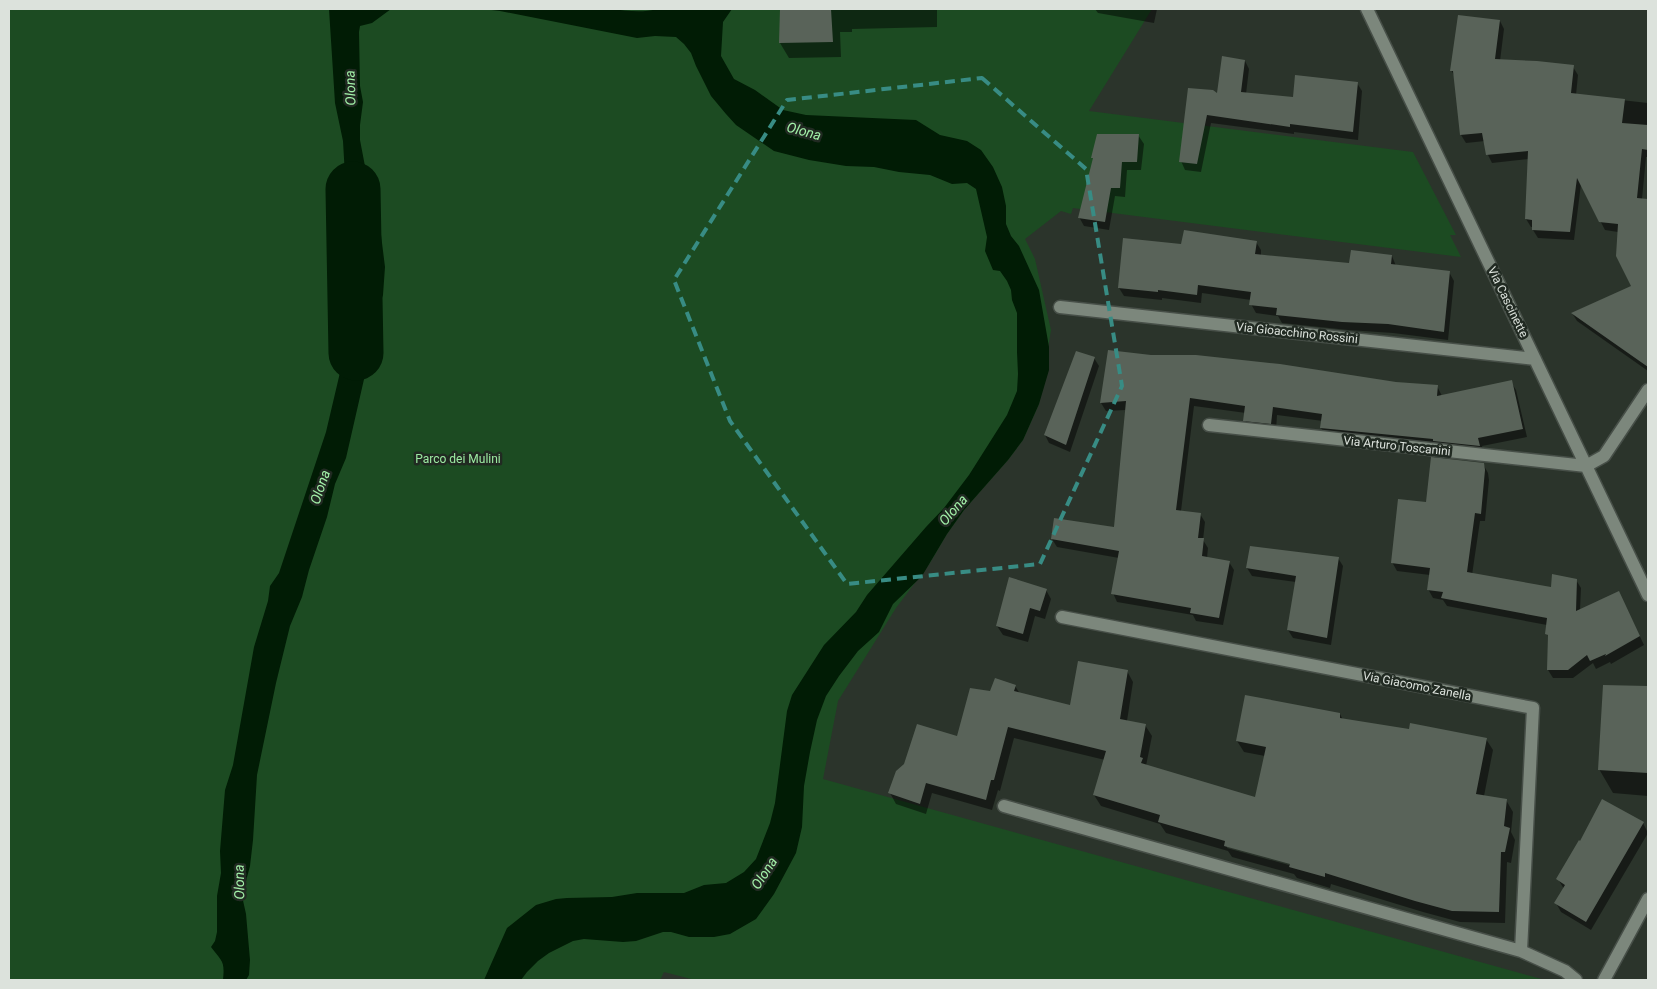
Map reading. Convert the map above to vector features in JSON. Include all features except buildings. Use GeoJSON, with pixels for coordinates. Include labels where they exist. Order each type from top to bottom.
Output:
{"type":"FeatureCollection","features":[{"type":"Feature","properties":{"kind":"street","name":"Via Cascinette"},"geometry":{"type":"LineString","coordinates":[[1367,9],[1648,596]]}},
{"type":"Feature","properties":{"kind":"street","name":"Via Gioacchino Rossini"},"geometry":{"type":"LineString","coordinates":[[1060,307],[1535,359]]}},
{"type":"Feature","properties":{"kind":"street"},"geometry":{"type":"LineString","coordinates":[[1586,466],[1604,456],[1648,390]]}},
{"type":"Feature","properties":{"kind":"street","name":"Via Arturo Toscanini"},"geometry":{"type":"LineString","coordinates":[[1209,425],[1586,466]]}},
{"type":"Feature","properties":{"kind":"street","name":"Via Giacomo Zanella"},"geometry":{"type":"LineString","coordinates":[[1062,617],[1533,708],[1520,951]]}},
{"type":"Feature","properties":{"kind":"street"},"geometry":{"type":"LineString","coordinates":[[1004,806],[1520,951],[1565,971],[1576,980]]}},
{"type":"Feature","properties":{"kind":"street"},"geometry":{"type":"LineString","coordinates":[[1604,980],[1648,899]]}},
{"type":"Feature","properties":{"kind":"highlighted area"},"geometry":{"type":"Polygon","coordinates":[[[982,78],[1086,169],[1122,386],[1040,564],[847,584],[730,421],[674,280],[787,100],[982,78]]]}},
{"type":"Feature","properties":{"kind":"green space","name":"Parco dei Mulini"},"geometry":{"type":"Polygon","coordinates":[[[9,9],[1152,9],[1089,111],[1413,152],[1456,235],[1450,235],[1461,257],[1073,208],[1071,214],[1061,211],[1025,239],[1035,259],[1051,330],[1039,404],[1023,440],[964,510],[930,563],[896,608],[838,701],[823,779],[1545,980],[695,980],[664,972],[660,980],[9,980],[9,9]]]}},
{"type":"Feature","properties":{"kind":"water"},"geometry":{"type":"Polygon","coordinates":[[[329,9],[391,9],[372,23],[360,26],[359,32],[360,86],[363,102],[360,140],[368,182],[376,195],[385,267],[383,295],[376,315],[370,353],[346,458],[335,484],[327,517],[302,597],[290,626],[257,775],[250,866],[242,896],[246,914],[250,960],[249,975],[246,980],[223,980],[224,969],[222,962],[211,947],[217,932],[217,896],[221,873],[220,851],[225,790],[233,765],[254,647],[268,601],[270,586],[279,573],[326,432],[346,347],[355,283],[343,141],[335,103],[329,9]]]}},
{"type":"Feature","properties":{"kind":"water"},"geometry":{"type":"Polygon","coordinates":[[[483,9],[611,9],[640,11],[658,9],[732,9],[723,22],[721,56],[734,79],[755,90],[783,110],[806,115],[916,120],[940,135],[967,141],[981,150],[993,167],[1002,187],[1006,206],[1006,224],[1011,236],[1019,246],[1039,290],[1049,347],[1049,370],[1039,404],[1023,440],[964,510],[922,576],[893,604],[879,632],[858,651],[826,696],[817,720],[810,752],[804,786],[802,827],[796,853],[774,894],[756,919],[730,934],[714,937],[689,937],[671,932],[663,932],[636,941],[584,939],[573,941],[538,961],[521,980],[484,980],[507,928],[536,905],[567,898],[612,897],[637,893],[684,893],[704,885],[726,883],[744,872],[756,859],[770,823],[775,803],[787,711],[792,695],[824,645],[856,612],[867,595],[944,508],[969,475],[1007,415],[1017,391],[1017,313],[1007,281],[1000,271],[993,270],[985,251],[987,237],[976,189],[967,183],[952,184],[930,175],[874,167],[846,166],[809,160],[774,151],[736,125],[726,114],[711,96],[691,53],[676,37],[655,36],[637,38],[483,9]]]}},
{"type":"Feature","properties":{"kind":"waterway","name":"Olona"},"geometry":{"type":"LineString","coordinates":[[353,189],[356,353]]}}]}
